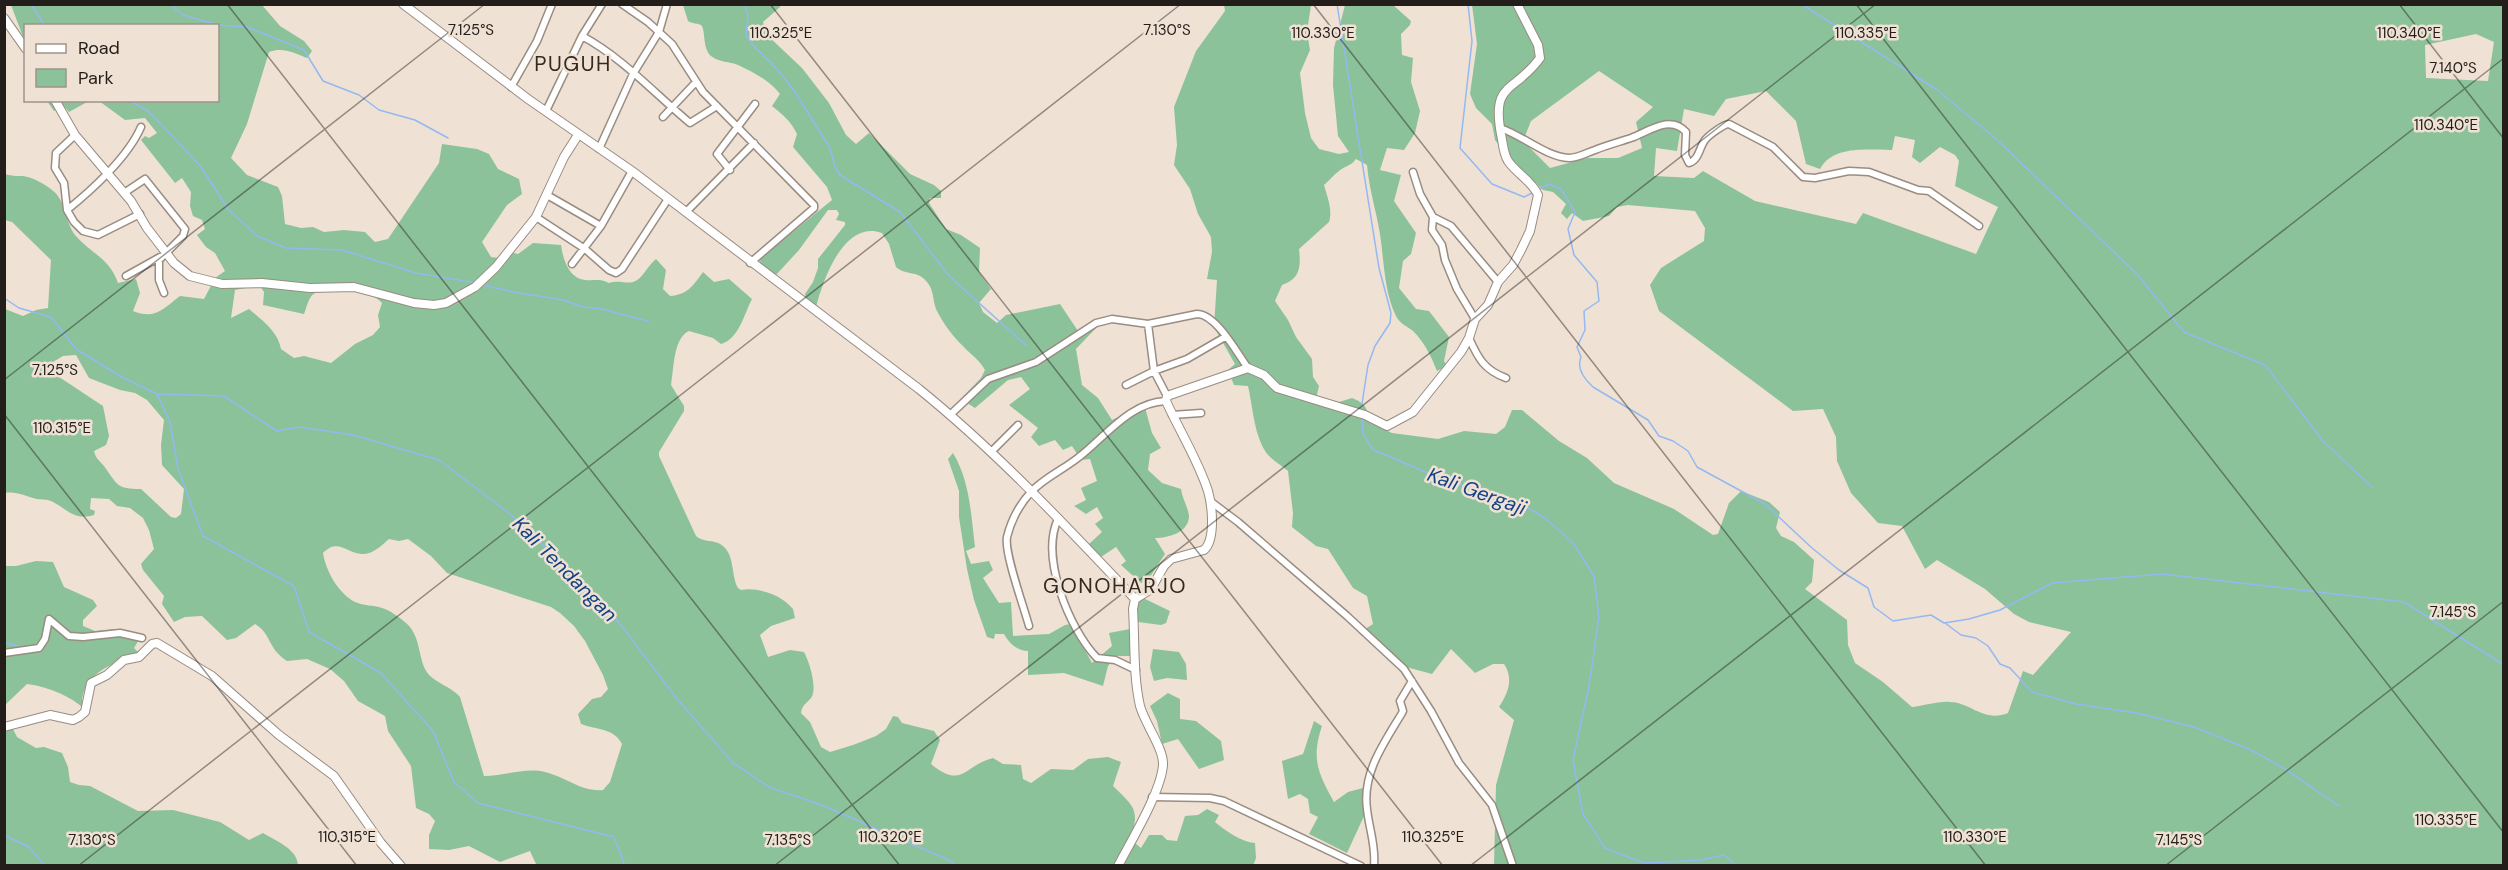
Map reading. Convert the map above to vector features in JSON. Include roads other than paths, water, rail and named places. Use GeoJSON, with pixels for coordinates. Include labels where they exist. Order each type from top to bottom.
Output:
{"type":"FeatureCollection","features":[{"type":"Feature","properties":{"kind":"street"},"geometry":{"type":"LineString","coordinates":[[511,87],[537,41],[552,4]]}},
{"type":"Feature","properties":{"kind":"street"},"geometry":{"type":"LineString","coordinates":[[546,111],[582,36],[602,4]]}},
{"type":"Feature","properties":{"kind":"street"},"geometry":{"type":"LineString","coordinates":[[622,4],[676,48],[696,82],[717,106],[813,204],[814,208],[750,263]]}},
{"type":"Feature","properties":{"kind":"street"},"geometry":{"type":"LineString","coordinates":[[599,149],[633,74],[659,32],[667,4]]}},
{"type":"Feature","properties":{"kind":"street"},"geometry":{"type":"LineString","coordinates":[[951,414],[988,379],[1036,362],[1096,323],[1112,319],[1148,324],[1201,314],[1210,318],[1248,368],[1264,375],[1276,388],[1323,401],[1387,426],[1406,418],[1424,400],[1469,339],[1475,319],[1488,305],[1497,282],[1513,265],[1530,231],[1536,190],[1509,162],[1505,155],[1500,129],[1499,101],[1503,93],[1540,58],[1538,45],[1517,4]]}},
{"type":"Feature","properties":{"kind":"street"},"geometry":{"type":"LineString","coordinates":[[407,6],[511,87],[632,171],[951,414],[1032,492],[1135,599]]}},
{"type":"Feature","properties":{"kind":"street"},"geometry":{"type":"LineString","coordinates":[[4,18],[24,46]]}},
{"type":"Feature","properties":{"kind":"street"},"geometry":{"type":"LineString","coordinates":[[582,36],[605,50],[690,123],[717,106]]}},
{"type":"Feature","properties":{"kind":"street"},"geometry":{"type":"LineString","coordinates":[[663,117],[696,82]]}},
{"type":"Feature","properties":{"kind":"street"},"geometry":{"type":"LineString","coordinates":[[56,102],[75,135],[140,214],[163,254],[190,276],[222,284],[262,283],[310,288],[354,287],[403,301],[434,305],[446,303],[475,287],[496,267],[536,217],[564,157],[578,135]]}},
{"type":"Feature","properties":{"kind":"street"},"geometry":{"type":"LineString","coordinates":[[730,170],[717,154],[755,104]]}},
{"type":"Feature","properties":{"kind":"street"},"geometry":{"type":"LineString","coordinates":[[1500,129],[1516,133],[1553,154],[1569,158],[1579,157],[1634,137],[1653,127],[1673,125],[1686,132],[1685,155],[1689,164],[1695,160],[1705,140],[1721,126],[1729,124],[1773,147],[1803,177],[1815,178],[1849,171],[1869,172],[1918,190],[1929,191],[1979,226]]}},
{"type":"Feature","properties":{"kind":"street"},"geometry":{"type":"LineString","coordinates":[[67,210],[107,174],[134,141],[141,127]]}},
{"type":"Feature","properties":{"kind":"street"},"geometry":{"type":"LineString","coordinates":[[75,135],[63,146],[55,158],[55,168],[64,183],[67,210],[78,227],[93,235],[108,232],[140,214]]}},
{"type":"Feature","properties":{"kind":"street"},"geometry":{"type":"LineString","coordinates":[[686,212],[730,170],[754,143]]}},
{"type":"Feature","properties":{"kind":"street"},"geometry":{"type":"LineString","coordinates":[[572,264],[601,226],[632,171]]}},
{"type":"Feature","properties":{"kind":"street"},"geometry":{"type":"LineString","coordinates":[[1413,172],[1420,194],[1433,217],[1432,230],[1442,245],[1445,260],[1457,290],[1475,319]]}},
{"type":"Feature","properties":{"kind":"street"},"geometry":{"type":"LineString","coordinates":[[124,192],[145,179],[185,229],[183,236],[163,254],[126,276]]}},
{"type":"Feature","properties":{"kind":"street"},"geometry":{"type":"LineString","coordinates":[[547,195],[601,226]]}},
{"type":"Feature","properties":{"kind":"street"},"geometry":{"type":"LineString","coordinates":[[536,217],[585,249],[609,270],[619,272],[668,199]]}},
{"type":"Feature","properties":{"kind":"street"},"geometry":{"type":"LineString","coordinates":[[1433,217],[1451,226],[1497,282]]}},
{"type":"Feature","properties":{"kind":"street"},"geometry":{"type":"LineString","coordinates":[[163,254],[158,263],[158,275],[164,293]]}},
{"type":"Feature","properties":{"kind":"street"},"geometry":{"type":"LineString","coordinates":[[1118,866],[1152,798],[1161,772],[1162,757],[1143,716],[1136,669],[1133,609],[1135,599],[1151,589],[1164,566],[1171,559],[1200,552],[1208,547],[1210,537],[1210,501],[1202,477],[1154,371],[1148,324]]}},
{"type":"Feature","properties":{"kind":"street"},"geometry":{"type":"LineString","coordinates":[[1126,385],[1154,371],[1187,359],[1225,337]]}},
{"type":"Feature","properties":{"kind":"street"},"geometry":{"type":"LineString","coordinates":[[1469,339],[1478,358],[1493,371],[1506,378]]}},
{"type":"Feature","properties":{"kind":"street"},"geometry":{"type":"LineString","coordinates":[[1029,626],[1006,543],[1018,511],[1032,492],[1052,474],[1080,457],[1121,419],[1153,403],[1248,368]]}},
{"type":"Feature","properties":{"kind":"street"},"geometry":{"type":"LineString","coordinates":[[1172,415],[1201,413]]}},
{"type":"Feature","properties":{"kind":"street"},"geometry":{"type":"LineString","coordinates":[[991,452],[1018,425]]}},
{"type":"Feature","properties":{"kind":"street"},"geometry":{"type":"LineString","coordinates":[[1210,501],[1238,522],[1396,660],[1438,722],[1459,763],[1492,805],[1513,866]]}},
{"type":"Feature","properties":{"kind":"street"},"geometry":{"type":"LineString","coordinates":[[1058,519],[1053,532],[1052,555],[1060,589],[1076,626],[1097,658],[1114,660],[1136,669]]}},
{"type":"Feature","properties":{"kind":"street"},"geometry":{"type":"LineString","coordinates":[[4,653],[39,648],[45,639],[49,619],[69,636],[93,637],[120,633],[142,638]]}},
{"type":"Feature","properties":{"kind":"street"},"geometry":{"type":"LineString","coordinates":[[4,727],[50,715],[73,720],[79,717],[85,712],[91,683],[107,675],[124,660],[139,657],[152,644],[157,643],[212,676],[279,735],[334,776],[381,843],[401,866]]}},
{"type":"Feature","properties":{"kind":"street"},"geometry":{"type":"LineString","coordinates":[[1374,866],[1373,835],[1366,808],[1370,771],[1403,711],[1400,701],[1412,681]]}},
{"type":"Feature","properties":{"kind":"street"},"geometry":{"type":"LineString","coordinates":[[1152,798],[1216,799],[1361,866]]}},
{"type":"Feature","properties":{"kind":"waterway"},"geometry":{"type":"LineString","coordinates":[[31,4],[44,24]]}},
{"type":"Feature","properties":{"kind":"waterway"},"geometry":{"type":"LineString","coordinates":[[170,4],[183,15],[214,24]]}},
{"type":"Feature","properties":{"kind":"waterway"},"geometry":{"type":"LineString","coordinates":[[745,4],[748,16],[746,35],[795,92],[830,148],[835,167],[840,175],[900,212],[949,276],[1027,346]]}},
{"type":"Feature","properties":{"kind":"waterway","name":"Kali Gergaji"},"geometry":{"type":"LineString","coordinates":[[1337,4],[1379,268],[1391,313],[1390,323],[1375,346],[1368,365],[1361,410]]}},
{"type":"Feature","properties":{"kind":"waterway"},"geometry":{"type":"LineString","coordinates":[[1468,4],[1472,41],[1460,148],[1492,184],[1524,197],[1532,193]]}},
{"type":"Feature","properties":{"kind":"waterway"},"geometry":{"type":"LineString","coordinates":[[1801,4],[1936,89],[1995,138],[2137,274],[2184,332],[2265,365],[2323,441],[2372,487]]}},
{"type":"Feature","properties":{"kind":"waterway"},"geometry":{"type":"LineString","coordinates":[[219,25],[247,27],[304,50],[323,81],[359,95],[379,110],[415,120],[448,138]]}},
{"type":"Feature","properties":{"kind":"waterway"},"geometry":{"type":"LineString","coordinates":[[132,102],[148,111],[175,139],[201,167],[228,209],[257,236],[286,248],[342,250],[416,273],[476,283]]}},
{"type":"Feature","properties":{"kind":"waterway"},"geometry":{"type":"LineString","coordinates":[[1539,189],[1549,184],[1561,189],[1575,212],[1568,229],[1574,255],[1597,282],[1599,301],[1584,311],[1585,330],[1577,347],[1581,357],[1580,370],[1587,381],[1593,387],[1648,420],[1659,436],[1673,441],[1688,451],[1697,467],[1765,504],[1812,548],[1839,570],[1868,588],[1874,607],[1893,621],[1931,615],[1944,623],[1969,619],[2000,610],[2052,583],[2162,574],[2404,602],[2504,665]]}},
{"type":"Feature","properties":{"kind":"waterway"},"geometry":{"type":"LineString","coordinates":[[483,285],[563,300],[583,307],[602,309],[648,321]]}},
{"type":"Feature","properties":{"kind":"waterway"},"geometry":{"type":"LineString","coordinates":[[4,298],[19,308],[51,317],[76,349],[122,377],[157,394],[170,422],[178,469],[203,536],[294,586],[309,632],[381,673],[433,731],[454,782],[478,803],[614,837],[625,866]]}},
{"type":"Feature","properties":{"kind":"waterway","name":"Kali Tendangan"},"geometry":{"type":"LineString","coordinates":[[157,394],[224,396],[277,431],[299,427],[353,435],[439,460],[509,513],[605,604],[678,700],[733,763],[771,788],[819,804],[951,861],[954,866]]}},
{"type":"Feature","properties":{"kind":"waterway","name":"Kali Gergaji"},"geometry":{"type":"LineString","coordinates":[[1362,418],[1363,433],[1372,449],[1439,478],[1518,502],[1545,518],[1573,543],[1594,576],[1599,617],[1589,686],[1573,760],[1583,814],[1605,848],[1644,863],[1701,860],[1724,855],[1737,866]]}},
{"type":"Feature","properties":{"kind":"waterway"},"geometry":{"type":"LineString","coordinates":[[1945,623],[1961,635],[1976,638],[1988,646],[2000,664],[2010,668],[2032,692],[2076,704],[2137,713],[2194,727],[2251,750],[2282,767],[2339,806]]}},
{"type":"Feature","properties":{"kind":"waterway"},"geometry":{"type":"LineString","coordinates":[[4,642],[25,648]]}},
{"type":"Feature","properties":{"kind":"waterway"},"geometry":{"type":"LineString","coordinates":[[4,835],[29,847],[45,866]]}},
{"type":"Feature","properties":{"kind":"district","name":"PUGUH"},"geometry":{"type":"Point","coordinates":[573,64]}},
{"type":"Feature","properties":{"kind":"district","name":"GONOHARJO"},"geometry":{"type":"Point","coordinates":[1115,586]}}]}
